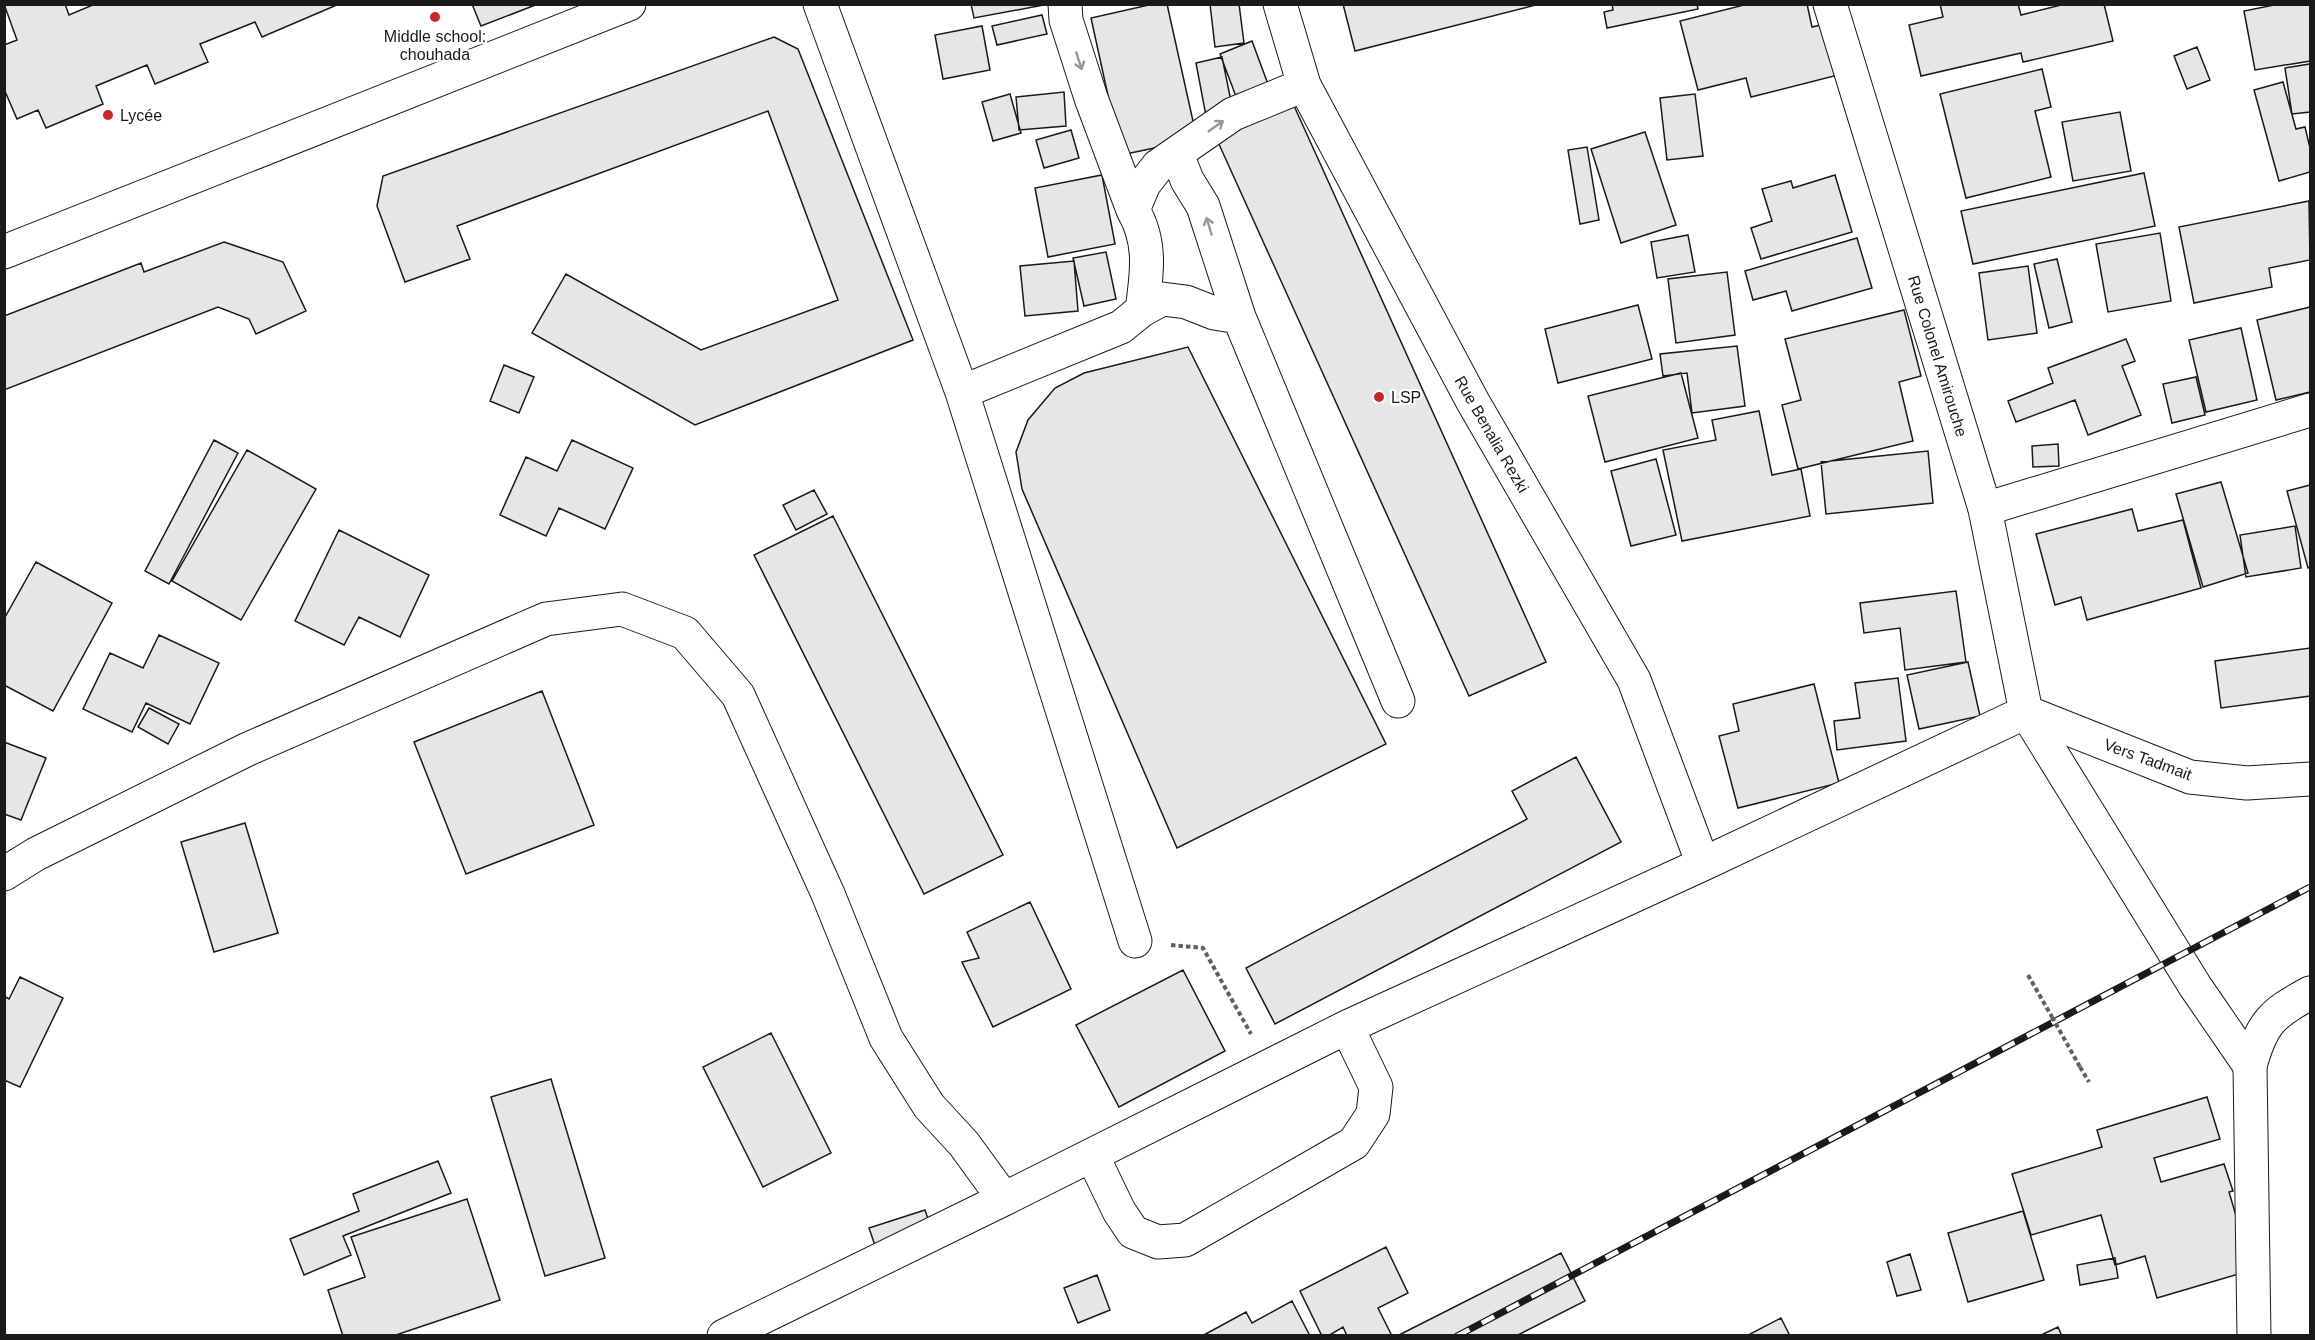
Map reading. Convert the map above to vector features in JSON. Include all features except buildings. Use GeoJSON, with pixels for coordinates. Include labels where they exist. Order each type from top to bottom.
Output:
{"type":"FeatureCollection","features":[{"type":"Feature","properties":{"kind":"street"},"geometry":{"type":"LineString","coordinates":[[4,252],[629,4]]}},
{"type":"Feature","properties":{"kind":"street"},"geometry":{"type":"LineString","coordinates":[[820,4],[962,392],[1135,941]]}},
{"type":"Feature","properties":{"kind":"street"},"geometry":{"type":"LineString","coordinates":[[1065,4],[1066,20],[1091,98],[1132,210],[1142,226],[1148,269],[1142,310]]}},
{"type":"Feature","properties":{"kind":"street","name":"Rue Benalia Rezki"},"geometry":{"type":"LineString","coordinates":[[1280,4],[1305,85],[1473,402],[1634,680],[1703,864]]}},
{"type":"Feature","properties":{"kind":"street","name":"Rue Colonel Amirouche"},"geometry":{"type":"LineString","coordinates":[[1830,4],[1986,509],[2026,712]]}},
{"type":"Feature","properties":{"kind":"street"},"geometry":{"type":"LineString","coordinates":[[1132,210],[1144,184],[1158,166],[1233,114],[1305,85]]}},
{"type":"Feature","properties":{"kind":"street"},"geometry":{"type":"LineString","coordinates":[[1177,154],[1187,180],[1203,206],[1239,317],[1398,701]]}},
{"type":"Feature","properties":{"kind":"street"},"geometry":{"type":"LineString","coordinates":[[962,392],[1121,327],[1142,310],[1162,299],[1186,302],[1215,313],[1239,317]]}},
{"type":"Feature","properties":{"kind":"street"},"geometry":{"type":"LineString","coordinates":[[1986,509],[2310,410]]}},
{"type":"Feature","properties":{"kind":"street"},"geometry":{"type":"LineString","coordinates":[[4,874],[36,854],[248,749],[546,619],[622,609],[685,633],[738,695],[828,894],[886,1038],[929,1106],[964,1144],[1004,1199]]}},
{"type":"Feature","properties":{"kind":"street"},"geometry":{"type":"LineString","coordinates":[[724,1335],[1004,1199],[1347,1027],[1703,864],[2026,712],[2195,986],[2250,1066]]}},
{"type":"Feature","properties":{"kind":"street","name":"Vers Tadmait"},"geometry":{"type":"LineString","coordinates":[[2026,712],[2190,777],[2247,783],[2310,779]]}},
{"type":"Feature","properties":{"kind":"street"},"geometry":{"type":"LineString","coordinates":[[2254,1335],[2250,1066],[2258,1036],[2277,1012],[2310,993]]}},
{"type":"Feature","properties":{"kind":"street"},"geometry":{"type":"LineString","coordinates":[[1092,1155],[1119,1211],[1133,1232],[1158,1242],[1185,1240],[1354,1143],[1373,1114],[1376,1087],[1347,1027]]}},
{"type":"Feature","properties":{"kind":"path"},"geometry":{"type":"LineString","coordinates":[[1203,948],[1268,1066]]}},
{"type":"Feature","properties":{"kind":"path"},"geometry":{"type":"LineString","coordinates":[[2028,975],[2089,1082]]}},
{"type":"Feature","properties":{"kind":"railway"},"geometry":{"type":"LineString","coordinates":[[1457,1336],[2310,887]]}},
{"type":"Feature","properties":{"kind":"place","name":"Middle school: chouhada"},"geometry":{"type":"Point","coordinates":[435,17]}},
{"type":"Feature","properties":{"kind":"place","name":"Lycée"},"geometry":{"type":"Point","coordinates":[108,115]}},
{"type":"Feature","properties":{"kind":"place","name":"LSP"},"geometry":{"type":"Point","coordinates":[1379,397]}}]}
